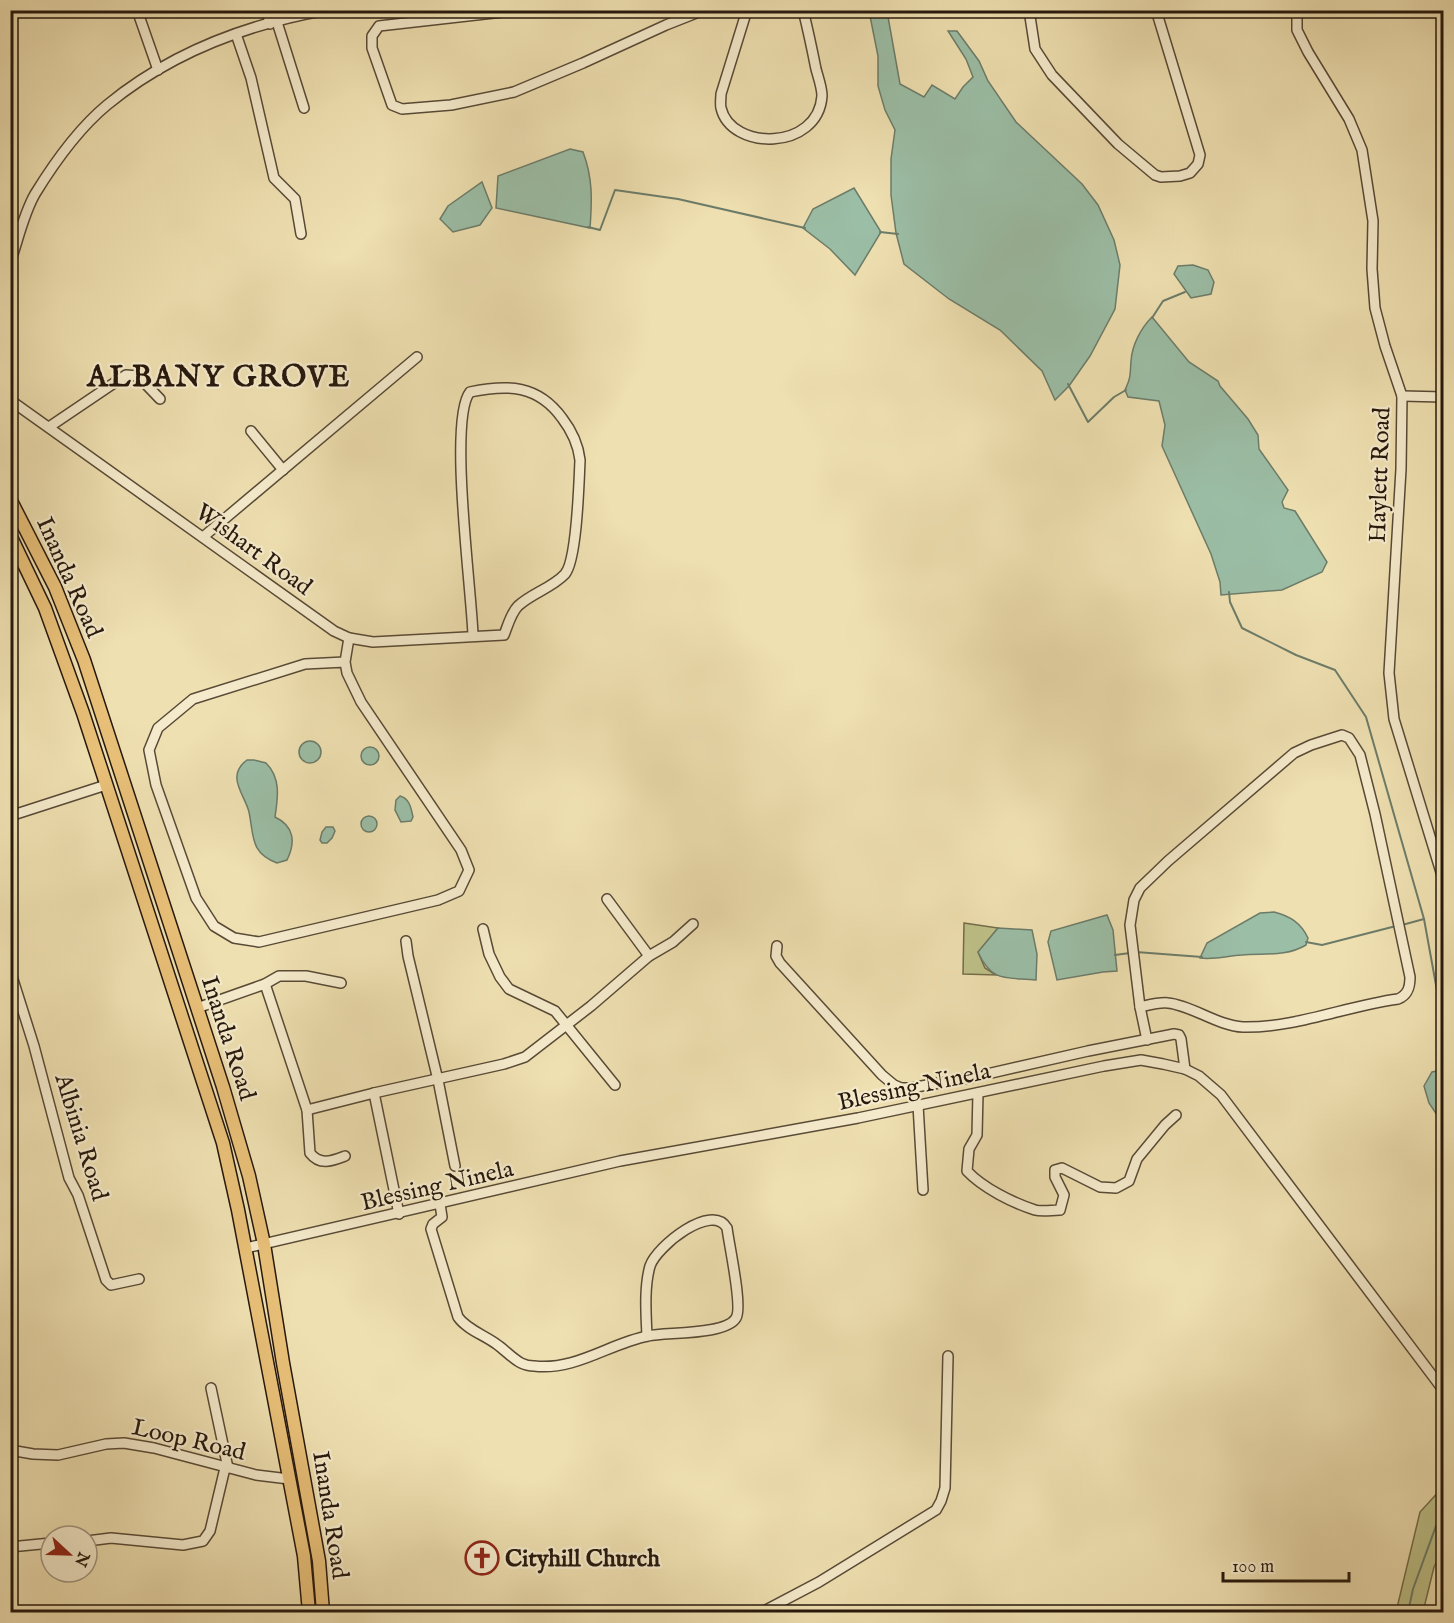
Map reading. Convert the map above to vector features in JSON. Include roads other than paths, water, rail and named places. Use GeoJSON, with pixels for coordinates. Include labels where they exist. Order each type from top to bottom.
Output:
{"type":"FeatureCollection","features":[{"type":"Feature","properties":{"kind":"main road","name":"Inanda Road"},"geometry":{"type":"LineString","coordinates":[[10,499],[55,587],[84,660],[240,1142],[264,1244],[319,1561],[323,1612]]}},
{"type":"Feature","properties":{"kind":"main road","name":"Inanda Road"},"geometry":{"type":"LineString","coordinates":[[10,535],[34,583],[59,642],[199,1065],[225,1153],[246,1248],[304,1556],[309,1612]]}},
{"type":"Feature","properties":{"kind":"main road"},"geometry":{"type":"LineString","coordinates":[[225,1153],[240,1142]]}},
{"type":"Feature","properties":{"kind":"main road"},"geometry":{"type":"LineString","coordinates":[[273,1401],[283,1397],[280,1374],[283,1363]]}},
{"type":"Feature","properties":{"kind":"street"},"geometry":{"type":"LineString","coordinates":[[137,10],[158,70]]}},
{"type":"Feature","properties":{"kind":"street"},"geometry":{"type":"LineString","coordinates":[[267,10],[304,108]]}},
{"type":"Feature","properties":{"kind":"street"},"geometry":{"type":"LineString","coordinates":[[520,10],[379,26],[372,36],[372,48],[392,105],[402,109],[451,105],[514,92],[704,10]]}},
{"type":"Feature","properties":{"kind":"street"},"geometry":{"type":"LineString","coordinates":[[744,13],[721,94],[721,107],[725,118],[738,131],[752,136],[784,139],[797,134],[812,122],[822,98],[803,10]]}},
{"type":"Feature","properties":{"kind":"street"},"geometry":{"type":"LineString","coordinates":[[1029,10],[1035,48],[1061,86],[1118,144],[1155,175],[1170,178],[1190,172],[1198,164],[1200,155],[1156,10]]}},
{"type":"Feature","properties":{"kind":"street","name":"Haylett Road"},"geometry":{"type":"LineString","coordinates":[[1297,10],[1297,30],[1349,119],[1362,150],[1373,221],[1372,269],[1375,308],[1384,346],[1402,396],[1401,469],[1389,688],[1394,719],[1443,882]]}},
{"type":"Feature","properties":{"kind":"street"},"geometry":{"type":"LineString","coordinates":[[10,263],[31,203],[73,141],[106,105],[158,70],[195,50],[236,34],[320,11]]}},
{"type":"Feature","properties":{"kind":"street"},"geometry":{"type":"LineString","coordinates":[[236,34],[250,78],[274,178],[296,202],[301,234]]}},
{"type":"Feature","properties":{"kind":"street"},"geometry":{"type":"LineString","coordinates":[[203,537],[417,357]]}},
{"type":"Feature","properties":{"kind":"street"},"geometry":{"type":"LineString","coordinates":[[49,428],[126,375],[138,376],[160,399]]}},
{"type":"Feature","properties":{"kind":"street","name":"Wishart Road"},"geometry":{"type":"LineString","coordinates":[[10,400],[334,631],[349,638],[373,642],[504,635],[514,611],[520,604],[564,575],[571,564],[580,460],[576,441],[569,427],[546,399],[532,392],[503,388],[470,393],[465,400],[462,434],[462,492],[473,636]]}},
{"type":"Feature","properties":{"kind":"street"},"geometry":{"type":"LineString","coordinates":[[1402,396],[1443,398]]}},
{"type":"Feature","properties":{"kind":"street"},"geometry":{"type":"LineString","coordinates":[[252,431],[283,470]]}},
{"type":"Feature","properties":{"kind":"street"},"geometry":{"type":"LineString","coordinates":[[345,662],[305,664],[193,699],[158,728],[149,750],[156,785],[196,898],[214,926],[234,938],[259,942],[438,900],[459,891],[469,870],[462,850],[361,702],[346,673],[345,662],[349,638]]}},
{"type":"Feature","properties":{"kind":"street"},"geometry":{"type":"LineString","coordinates":[[1140,1007],[1168,1003],[1243,1027],[1277,1025],[1403,997],[1410,986],[1410,977],[1360,755],[1349,738],[1342,735],[1311,744],[1294,753],[1168,861],[1140,888],[1131,914],[1133,954],[1140,1007],[1148,1040]]}},
{"type":"Feature","properties":{"kind":"street"},"geometry":{"type":"LineString","coordinates":[[10,816],[106,785]]}},
{"type":"Feature","properties":{"kind":"street"},"geometry":{"type":"LineString","coordinates":[[607,899],[649,956]]}},
{"type":"Feature","properties":{"kind":"street"},"geometry":{"type":"LineString","coordinates":[[307,1110],[525,1057],[566,1026],[649,956],[673,942],[693,924]]}},
{"type":"Feature","properties":{"kind":"street"},"geometry":{"type":"LineString","coordinates":[[483,930],[489,954],[500,977],[509,989],[555,1011],[615,1085]]}},
{"type":"Feature","properties":{"kind":"street"},"geometry":{"type":"LineString","coordinates":[[406,941],[455,1166]]}},
{"type":"Feature","properties":{"kind":"street"},"geometry":{"type":"LineString","coordinates":[[777,946],[776,956],[780,963],[882,1075],[901,1088],[974,1077],[1148,1040],[1166,1034],[1179,1035],[1184,1049],[1185,1070]]}},
{"type":"Feature","properties":{"kind":"street","name":"Albinia Road"},"geometry":{"type":"LineString","coordinates":[[10,970],[44,1078],[69,1178],[78,1194],[106,1280],[111,1285],[139,1279]]}},
{"type":"Feature","properties":{"kind":"street"},"geometry":{"type":"LineString","coordinates":[[197,1008],[265,984],[279,976],[306,976],[341,983]]}},
{"type":"Feature","properties":{"kind":"street"},"geometry":{"type":"LineString","coordinates":[[265,984],[307,1110],[308,1145],[312,1156],[326,1162],[345,1156]]}},
{"type":"Feature","properties":{"kind":"street","name":"Blessing Ninela"},"geometry":{"type":"LineString","coordinates":[[246,1248],[620,1161],[1141,1060],[1185,1070],[1199,1076],[1221,1095],[1443,1391]]}},
{"type":"Feature","properties":{"kind":"street"},"geometry":{"type":"LineString","coordinates":[[374,1093],[399,1214]]}},
{"type":"Feature","properties":{"kind":"street"},"geometry":{"type":"LineString","coordinates":[[978,1093],[977,1135],[969,1149],[968,1171],[973,1177],[1004,1196],[1037,1210],[1060,1210],[1064,1195],[1055,1178],[1055,1170],[1062,1168],[1100,1187],[1116,1188],[1129,1180],[1137,1159],[1176,1115]]}},
{"type":"Feature","properties":{"kind":"street"},"geometry":{"type":"LineString","coordinates":[[918,1105],[922,1190]]}},
{"type":"Feature","properties":{"kind":"street"},"geometry":{"type":"LineString","coordinates":[[440,1204],[442,1217],[431,1229],[458,1317],[463,1323],[499,1345],[521,1362],[532,1366],[552,1367],[590,1357],[648,1336],[713,1329],[735,1321],[739,1312],[738,1300],[727,1228],[723,1223],[711,1220],[692,1226],[668,1243],[655,1256],[648,1276],[648,1336]]}},
{"type":"Feature","properties":{"kind":"street"},"geometry":{"type":"LineString","coordinates":[[762,1612],[819,1582],[936,1510],[945,1488],[948,1356]]}},
{"type":"Feature","properties":{"kind":"street"},"geometry":{"type":"LineString","coordinates":[[99,1540],[111,1538],[183,1545],[203,1541],[210,1531],[227,1468],[211,1388]]}},
{"type":"Feature","properties":{"kind":"street","name":"Loop Road"},"geometry":{"type":"LineString","coordinates":[[10,1450],[58,1455],[106,1444],[124,1443],[154,1448],[255,1475],[289,1479]]}},
{"type":"Feature","properties":{"kind":"street"},"geometry":{"type":"LineString","coordinates":[[10,1547],[39,1544]]}},
{"type":"Feature","properties":{"kind":"waterway"},"geometry":{"type":"LineString","coordinates":[[588,227],[600,230],[615,190],[678,199],[805,228]]}},
{"type":"Feature","properties":{"kind":"waterway"},"geometry":{"type":"LineString","coordinates":[[880,232],[898,234]]}},
{"type":"Feature","properties":{"kind":"waterway"},"geometry":{"type":"LineString","coordinates":[[1152,318],[1163,301],[1185,292]]}},
{"type":"Feature","properties":{"kind":"waterway"},"geometry":{"type":"LineString","coordinates":[[1068,384],[1088,422],[1114,397],[1126,390]]}},
{"type":"Feature","properties":{"kind":"waterway"},"geometry":{"type":"LineString","coordinates":[[1229,592],[1230,602],[1242,628],[1296,655],[1335,670],[1366,717],[1424,919],[1444,1029]]}},
{"type":"Feature","properties":{"kind":"waterway"},"geometry":{"type":"LineString","coordinates":[[1402,925],[1424,919]]}},
{"type":"Feature","properties":{"kind":"waterway"},"geometry":{"type":"LineString","coordinates":[[1306,942],[1322,945],[1396,926]]}},
{"type":"Feature","properties":{"kind":"waterway"},"geometry":{"type":"LineString","coordinates":[[1136,952],[1202,957]]}},
{"type":"Feature","properties":{"kind":"waterway"},"geometry":{"type":"LineString","coordinates":[[1115,955],[1130,953]]}},
{"type":"Feature","properties":{"kind":"waterway"},"geometry":{"type":"LineString","coordinates":[[1441,1070],[1444,1050]]}},
{"type":"Feature","properties":{"kind":"waterway"},"geometry":{"type":"LineString","coordinates":[[1408,1612],[1413,1589],[1444,1504]]}},
{"type":"Feature","properties":{"kind":"place","name":"Cityhill Church"},"geometry":{"type":"Point","coordinates":[482,1558]}},
{"type":"Feature","properties":{"kind":"district","name":"ALBANY GROVE"},"geometry":{"type":"Point","coordinates":[219,376]}}]}
